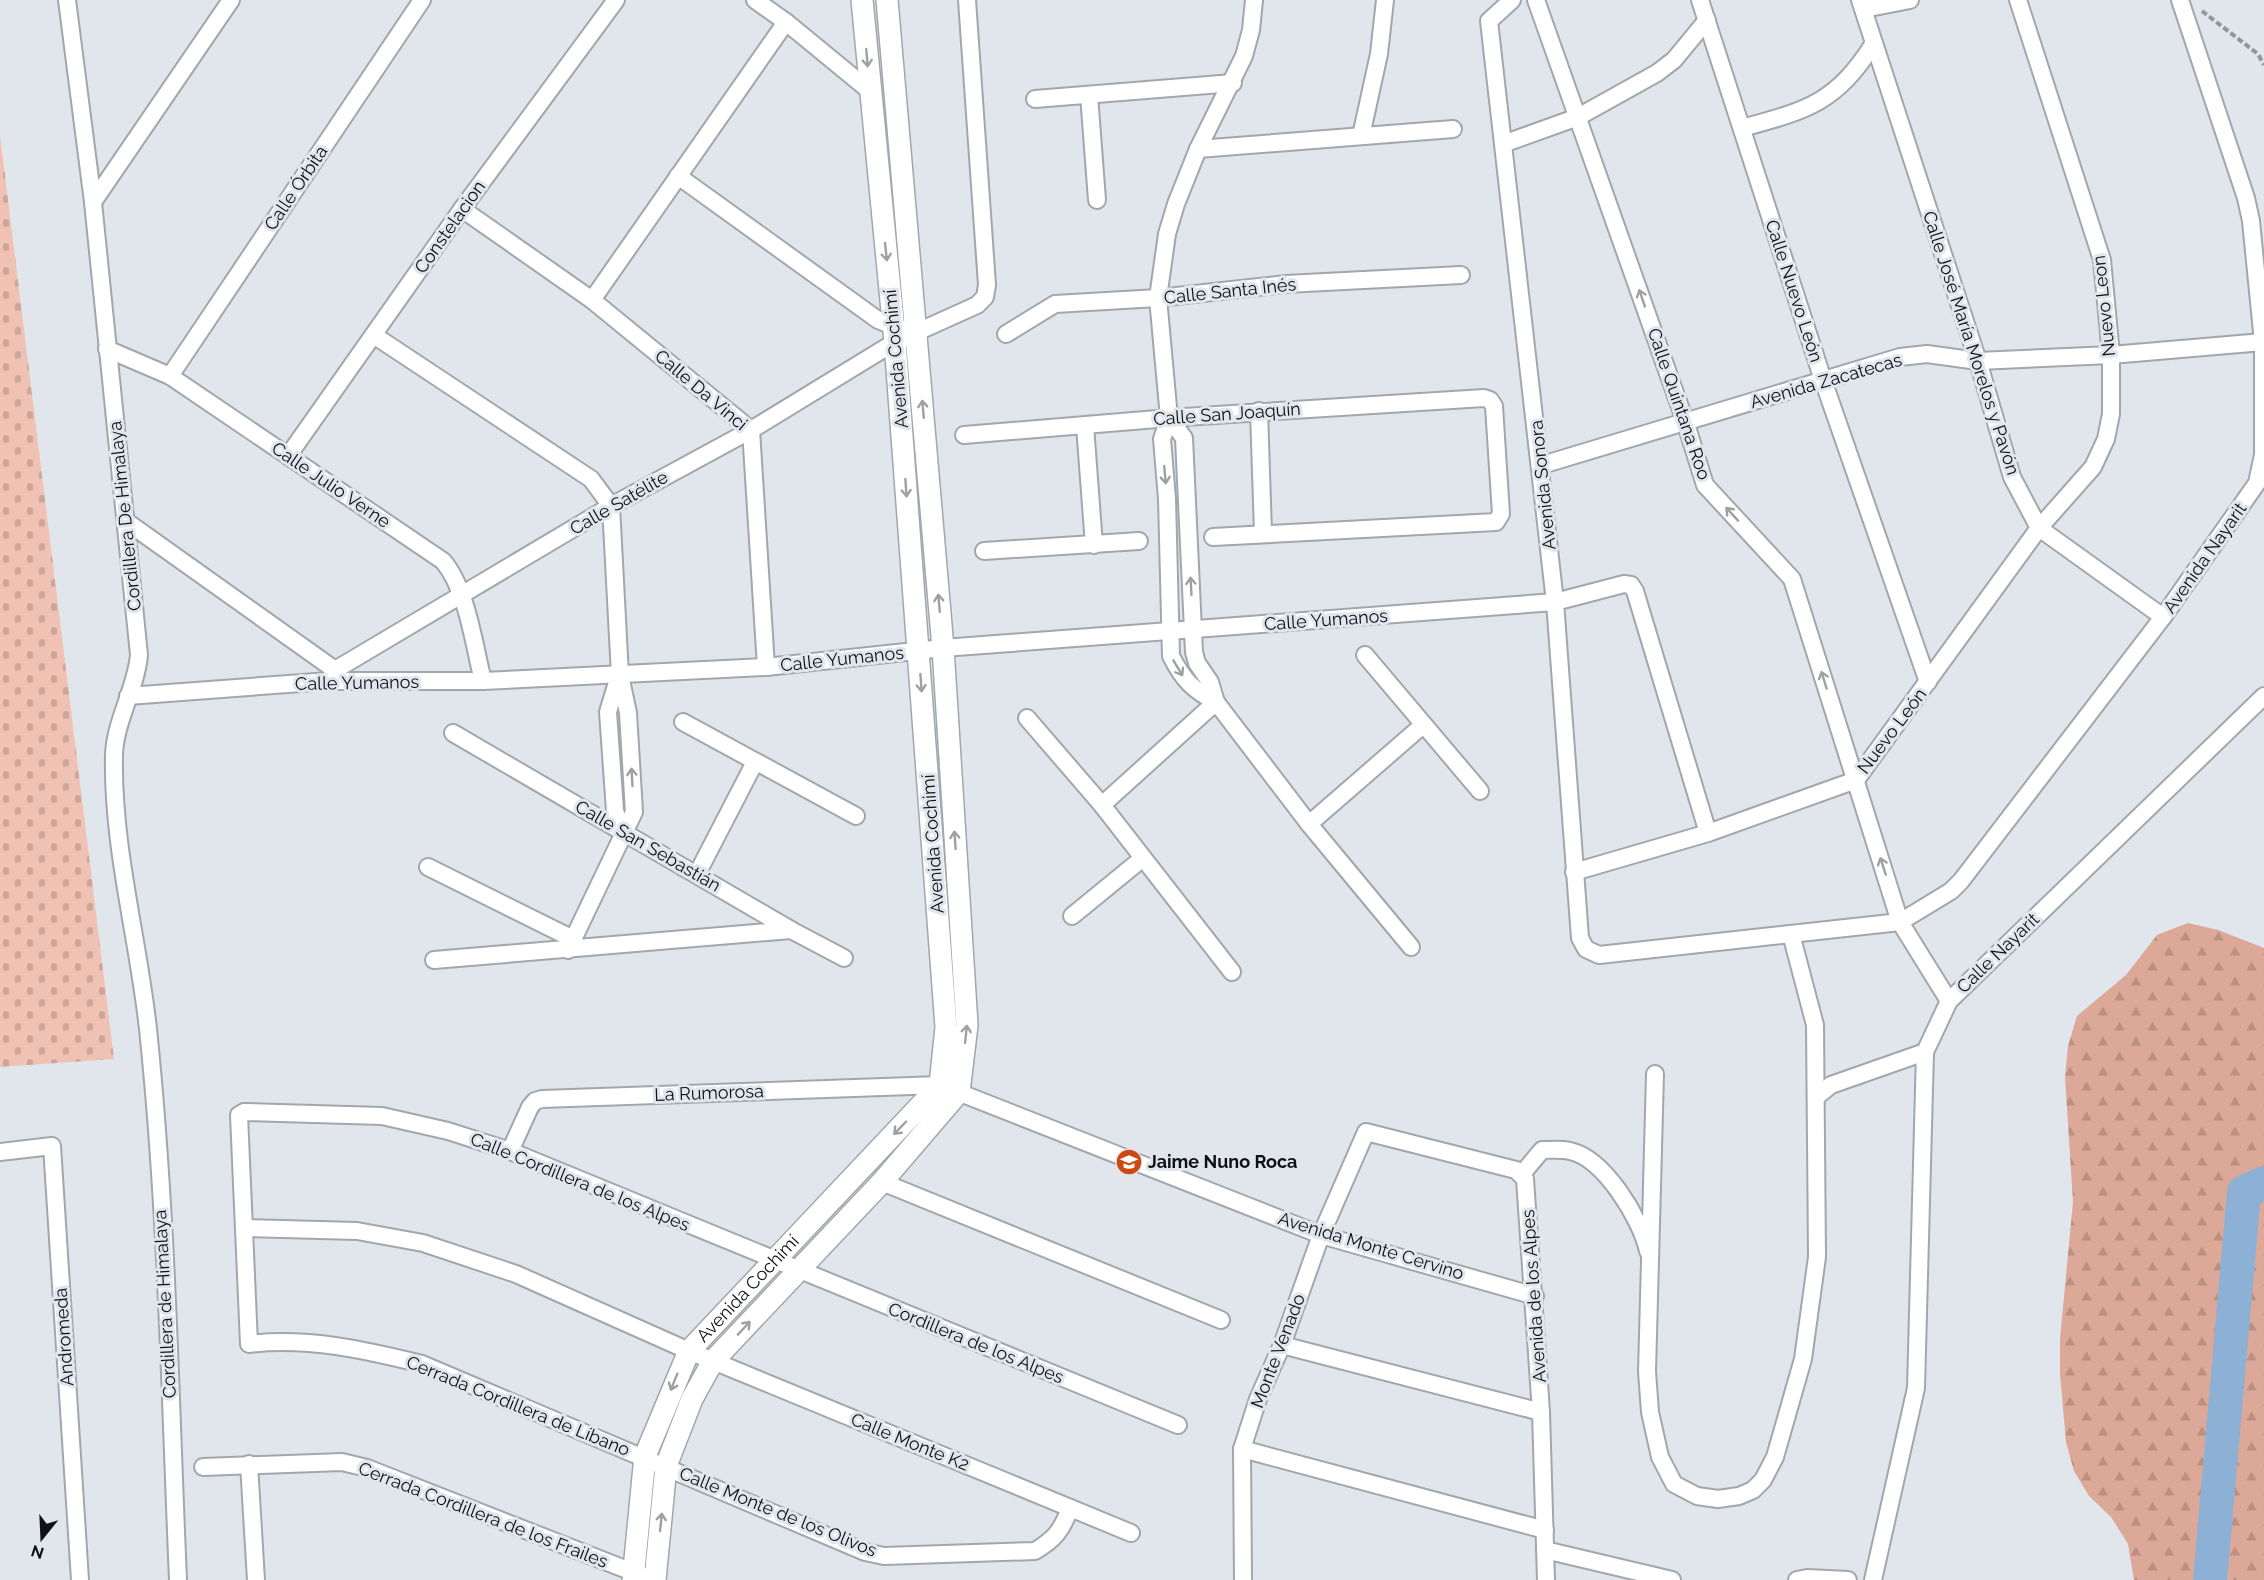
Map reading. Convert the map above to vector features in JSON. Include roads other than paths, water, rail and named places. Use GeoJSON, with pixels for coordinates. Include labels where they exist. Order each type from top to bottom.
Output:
{"type":"FeatureCollection","features":[{"type":"Feature","properties":{"kind":"street","name":"Cordillera De Himalaya"},"geometry":{"type":"LineString","coordinates":[[67,0],[93,202],[139,655],[138,668],[128,696],[114,753],[115,811],[148,1028]]}},
{"type":"Feature","properties":{"kind":"street"},"geometry":{"type":"LineString","coordinates":[[93,202],[231,0]]}},
{"type":"Feature","properties":{"kind":"street","name":"Calle Órbita"},"geometry":{"type":"LineString","coordinates":[[170,376],[422,0]]}},
{"type":"Feature","properties":{"kind":"street","name":"Constelacion"},"geometry":{"type":"LineString","coordinates":[[288,456],[375,336],[462,209],[615,0]]}},
{"type":"Feature","properties":{"kind":"street"},"geometry":{"type":"LineString","coordinates":[[755,0],[786,22],[870,91]]}},
{"type":"Feature","properties":{"kind":"street","name":"Avenida Cochimí"},"geometry":{"type":"LineString","coordinates":[[633,1576],[645,1456],[689,1351],[774,1260],[949,1089],[919,650],[894,335],[862,0]]}},
{"type":"Feature","properties":{"kind":"street","name":"Avenida Cochimí"},"geometry":{"type":"LineString","coordinates":[[654,1580],[666,1466],[692,1399],[713,1361],[882,1182],[949,1089],[967,1025],[943,648],[887,0]]}},
{"type":"Feature","properties":{"kind":"street"},"geometry":{"type":"LineString","coordinates":[[678,176],[878,320],[894,335],[916,332],[977,305],[985,297],[987,285],[967,0]]}},
{"type":"Feature","properties":{"kind":"street"},"geometry":{"type":"LineString","coordinates":[[1216,702],[1194,690],[1171,656],[1167,499],[1162,439],[1169,418],[1158,298],[1167,234],[1197,149],[1233,83],[1251,30],[1254,0]]}},
{"type":"Feature","properties":{"kind":"street"},"geometry":{"type":"LineString","coordinates":[[1361,136],[1379,54],[1385,0]]}},
{"type":"Feature","properties":{"kind":"street","name":"Avenida Sonora"},"geometry":{"type":"LineString","coordinates":[[1512,0],[1489,21],[1542,465],[1555,602],[1580,938],[1586,949],[1599,955],[1791,934]]}},
{"type":"Feature","properties":{"kind":"street","name":"Calle Quintana Roo"},"geometry":{"type":"LineString","coordinates":[[1536,0],[1686,423],[1705,485],[1792,579],[1900,922]]}},
{"type":"Feature","properties":{"kind":"street","name":"Calle Nuevo León"},"geometry":{"type":"LineString","coordinates":[[1700,0],[1823,380],[1929,682]]}},
{"type":"Feature","properties":{"kind":"street"},"geometry":{"type":"LineString","coordinates":[[1862,5],[1910,0]]}},
{"type":"Feature","properties":{"kind":"street","name":"Nuevo Leon"},"geometry":{"type":"LineString","coordinates":[[2018,0],[2102,260],[2111,355],[2111,414],[2106,439],[2093,467],[2039,528]]}},
{"type":"Feature","properties":{"kind":"street","name":"Avenida Nayarit"},"geometry":{"type":"LineString","coordinates":[[1900,922],[1951,891],[1961,881],[2163,617],[2257,483],[2263,455],[2263,342],[2251,221],[2246,198],[2180,0]]}},
{"type":"Feature","properties":{"kind":"street","name":"Calle José María Morelos y Pavón"},"geometry":{"type":"LineString","coordinates":[[1862,5],[1978,361],[2012,477],[2039,528],[2163,617]]}},
{"type":"Feature","properties":{"kind":"street"},"geometry":{"type":"LineString","coordinates":[[1503,144],[1578,117],[1657,73],[1674,60],[1707,20]]}},
{"type":"Feature","properties":{"kind":"street"},"geometry":{"type":"LineString","coordinates":[[592,300],[786,22]]}},
{"type":"Feature","properties":{"kind":"street"},"geometry":{"type":"LineString","coordinates":[[1742,128],[1815,105],[1837,91],[1858,69],[1874,43]]}},
{"type":"Feature","properties":{"kind":"street"},"geometry":{"type":"LineString","coordinates":[[1035,99],[1233,83]]}},
{"type":"Feature","properties":{"kind":"street"},"geometry":{"type":"LineString","coordinates":[[1089,95],[1097,200]]}},
{"type":"Feature","properties":{"kind":"street"},"geometry":{"type":"LineString","coordinates":[[1197,149],[1453,129]]}},
{"type":"Feature","properties":{"kind":"street","name":"Calle Da Vinci"},"geometry":{"type":"LineString","coordinates":[[462,209],[592,300],[751,430],[766,667]]}},
{"type":"Feature","properties":{"kind":"street","name":"Calle Santa Inés"},"geometry":{"type":"LineString","coordinates":[[1006,334],[1055,304],[1158,298],[1286,284],[1461,275]]}},
{"type":"Feature","properties":{"kind":"street","name":"Calle Satélite"},"geometry":{"type":"LineString","coordinates":[[332,676],[611,506],[751,430],[894,335]]}},
{"type":"Feature","properties":{"kind":"street"},"geometry":{"type":"LineString","coordinates":[[375,336],[591,479],[611,506],[620,675],[608,712],[615,811],[623,833],[571,944]]}},
{"type":"Feature","properties":{"kind":"street","name":"Avenida Zacatecas"},"geometry":{"type":"LineString","coordinates":[[1542,465],[1900,357],[1927,354],[1978,361],[2111,355],[2263,342]]}},
{"type":"Feature","properties":{"kind":"street","name":"Calle Julio Verne"},"geometry":{"type":"LineString","coordinates":[[107,349],[170,376],[443,561],[453,573],[461,596],[483,681]]}},
{"type":"Feature","properties":{"kind":"street","name":"Calle San Joaquín"},"geometry":{"type":"LineString","coordinates":[[964,435],[1259,411],[1490,400],[1494,406],[1500,519],[1496,522],[1263,533]]}},
{"type":"Feature","properties":{"kind":"street"},"geometry":{"type":"LineString","coordinates":[[1213,537],[1263,533],[1259,411]]}},
{"type":"Feature","properties":{"kind":"street"},"geometry":{"type":"LineString","coordinates":[[1169,418],[1184,438],[1193,630],[1197,663],[1210,682],[1216,702],[1310,824],[1411,947]]}},
{"type":"Feature","properties":{"kind":"street"},"geometry":{"type":"LineString","coordinates":[[1085,426],[1094,545]]}},
{"type":"Feature","properties":{"kind":"street"},"geometry":{"type":"LineString","coordinates":[[1167,499],[1186,497]]}},
{"type":"Feature","properties":{"kind":"street"},"geometry":{"type":"LineString","coordinates":[[127,522],[332,676]]}},
{"type":"Feature","properties":{"kind":"street","name":"Nuevo León"},"geometry":{"type":"LineString","coordinates":[[1574,873],[1708,833],[1856,780],[2039,528]]}},
{"type":"Feature","properties":{"kind":"street"},"geometry":{"type":"LineString","coordinates":[[984,551],[1139,541]]}},
{"type":"Feature","properties":{"kind":"street","name":"Calle Yumanos"},"geometry":{"type":"LineString","coordinates":[[128,696],[332,676],[483,681],[766,667],[943,648],[1555,602],[1624,584],[1631,585],[1635,591],[1708,833]]}},
{"type":"Feature","properties":{"kind":"street"},"geometry":{"type":"LineString","coordinates":[[1365,655],[1480,791]]}},
{"type":"Feature","properties":{"kind":"street","name":"Calle Nayarit"},"geometry":{"type":"LineString","coordinates":[[1900,922],[1949,1001],[2264,696]]}},
{"type":"Feature","properties":{"kind":"street"},"geometry":{"type":"LineString","coordinates":[[1102,805],[1216,702]]}},
{"type":"Feature","properties":{"kind":"street"},"geometry":{"type":"LineString","coordinates":[[1027,718],[1102,805],[1232,972]]}},
{"type":"Feature","properties":{"kind":"street"},"geometry":{"type":"LineString","coordinates":[[683,722],[856,816]]}},
{"type":"Feature","properties":{"kind":"street"},"geometry":{"type":"LineString","coordinates":[[1310,824],[1423,725]]}},
{"type":"Feature","properties":{"kind":"street","name":"Calle San Sebastián"},"geometry":{"type":"LineString","coordinates":[[453,733],[791,930],[844,958]]}},
{"type":"Feature","properties":{"kind":"street"},"geometry":{"type":"LineString","coordinates":[[697,874],[755,762]]}},
{"type":"Feature","properties":{"kind":"street"},"geometry":{"type":"LineString","coordinates":[[1072,916],[1143,858]]}},
{"type":"Feature","properties":{"kind":"street"},"geometry":{"type":"LineString","coordinates":[[428,867],[571,944]]}},
{"type":"Feature","properties":{"kind":"street"},"geometry":{"type":"LineString","coordinates":[[1655,1074],[1652,1271],[1647,1372],[1650,1412],[1660,1457],[1674,1484],[1697,1496],[1718,1499],[1739,1496],[1753,1490],[1762,1480],[1775,1457],[1803,1359],[1817,1257],[1815,1025],[1791,934],[1900,922]]}},
{"type":"Feature","properties":{"kind":"street"},"geometry":{"type":"LineString","coordinates":[[434,960],[571,944],[791,930]]}},
{"type":"Feature","properties":{"kind":"street"},"geometry":{"type":"LineString","coordinates":[[1873,1580],[1916,1388],[1925,1052],[1949,1001]]}},
{"type":"Feature","properties":{"kind":"street","name":"Cordillera de Himalaya"},"geometry":{"type":"LineString","coordinates":[[148,1028],[163,1248],[178,1580]]}},
{"type":"Feature","properties":{"kind":"street"},"geometry":{"type":"LineString","coordinates":[[1816,1097],[1831,1085],[1925,1052]]}},
{"type":"Feature","properties":{"kind":"street","name":"La Rumorosa"},"geometry":{"type":"LineString","coordinates":[[510,1151],[530,1107],[542,1098],[949,1089]]}},
{"type":"Feature","properties":{"kind":"street","name":"Avenida Monte Cervino"},"geometry":{"type":"LineString","coordinates":[[949,1089],[1321,1234],[1535,1296]]}},
{"type":"Feature","properties":{"kind":"street","name":"Calle Cordillera de los Alpes"},"geometry":{"type":"LineString","coordinates":[[244,1228],[239,1115],[244,1112],[382,1116],[448,1131],[510,1151],[774,1260]]}},
{"type":"Feature","properties":{"kind":"street","name":"Monte Venado"},"geometry":{"type":"LineString","coordinates":[[1243,1580],[1242,1449],[1258,1399],[1282,1345],[1321,1234],[1366,1132],[1522,1174]]}},
{"type":"Feature","properties":{"kind":"street","name":"Andromeda"},"geometry":{"type":"LineString","coordinates":[[0,1152],[51,1146],[80,1580]]}},
{"type":"Feature","properties":{"kind":"street"},"geometry":{"type":"LineString","coordinates":[[1522,1174],[1542,1149],[1572,1151],[1602,1169],[1634,1216],[1646,1242],[1652,1271]]}},
{"type":"Feature","properties":{"kind":"street","name":"Avenida de los Alpes"},"geometry":{"type":"LineString","coordinates":[[1522,1174],[1525,1179],[1535,1296],[1546,1580]]}},
{"type":"Feature","properties":{"kind":"street"},"geometry":{"type":"LineString","coordinates":[[882,1182],[1221,1320]]}},
{"type":"Feature","properties":{"kind":"street","name":"Cerrada Cordillera de Líbano"},"geometry":{"type":"LineString","coordinates":[[244,1228],[249,1344],[273,1341],[344,1346],[422,1364],[645,1456]]}},
{"type":"Feature","properties":{"kind":"street","name":"Calle Monte K2"},"geometry":{"type":"LineString","coordinates":[[244,1228],[357,1230],[423,1243],[516,1274],[689,1351],[1131,1533]]}},
{"type":"Feature","properties":{"kind":"street","name":"Cordillera de los Alpes"},"geometry":{"type":"LineString","coordinates":[[774,1260],[1178,1425]]}},
{"type":"Feature","properties":{"kind":"street"},"geometry":{"type":"LineString","coordinates":[[1282,1345],[1541,1412]]}},
{"type":"Feature","properties":{"kind":"street"},"geometry":{"type":"LineString","coordinates":[[1242,1449],[1545,1530]]}},
{"type":"Feature","properties":{"kind":"street","name":"Calle Monte de los Olivos"},"geometry":{"type":"LineString","coordinates":[[645,1456],[865,1552],[884,1556],[1035,1551],[1052,1541],[1062,1530],[1070,1508]]}},
{"type":"Feature","properties":{"kind":"street","name":"Cerrada Cordillera de los Frailes"},"geometry":{"type":"LineString","coordinates":[[203,1467],[342,1462],[367,1468],[633,1576],[654,1580]]}},
{"type":"Feature","properties":{"kind":"street"},"geometry":{"type":"LineString","coordinates":[[249,1464],[256,1580]]}},
{"type":"Feature","properties":{"kind":"street"},"geometry":{"type":"LineString","coordinates":[[1545,1550],[1671,1580]]}},
{"type":"Feature","properties":{"kind":"street"},"geometry":{"type":"LineString","coordinates":[[1797,1580],[1807,1578],[1848,1580]]}},
{"type":"Feature","properties":{"kind":"waterway"},"geometry":{"type":"LineString","coordinates":[[2210,1580],[2244,1192],[2264,1183]]}},
{"type":"Feature","properties":{"kind":"place","name":"Jaime Nuno Roca"},"geometry":{"type":"Point","coordinates":[1129,1162]}}]}
